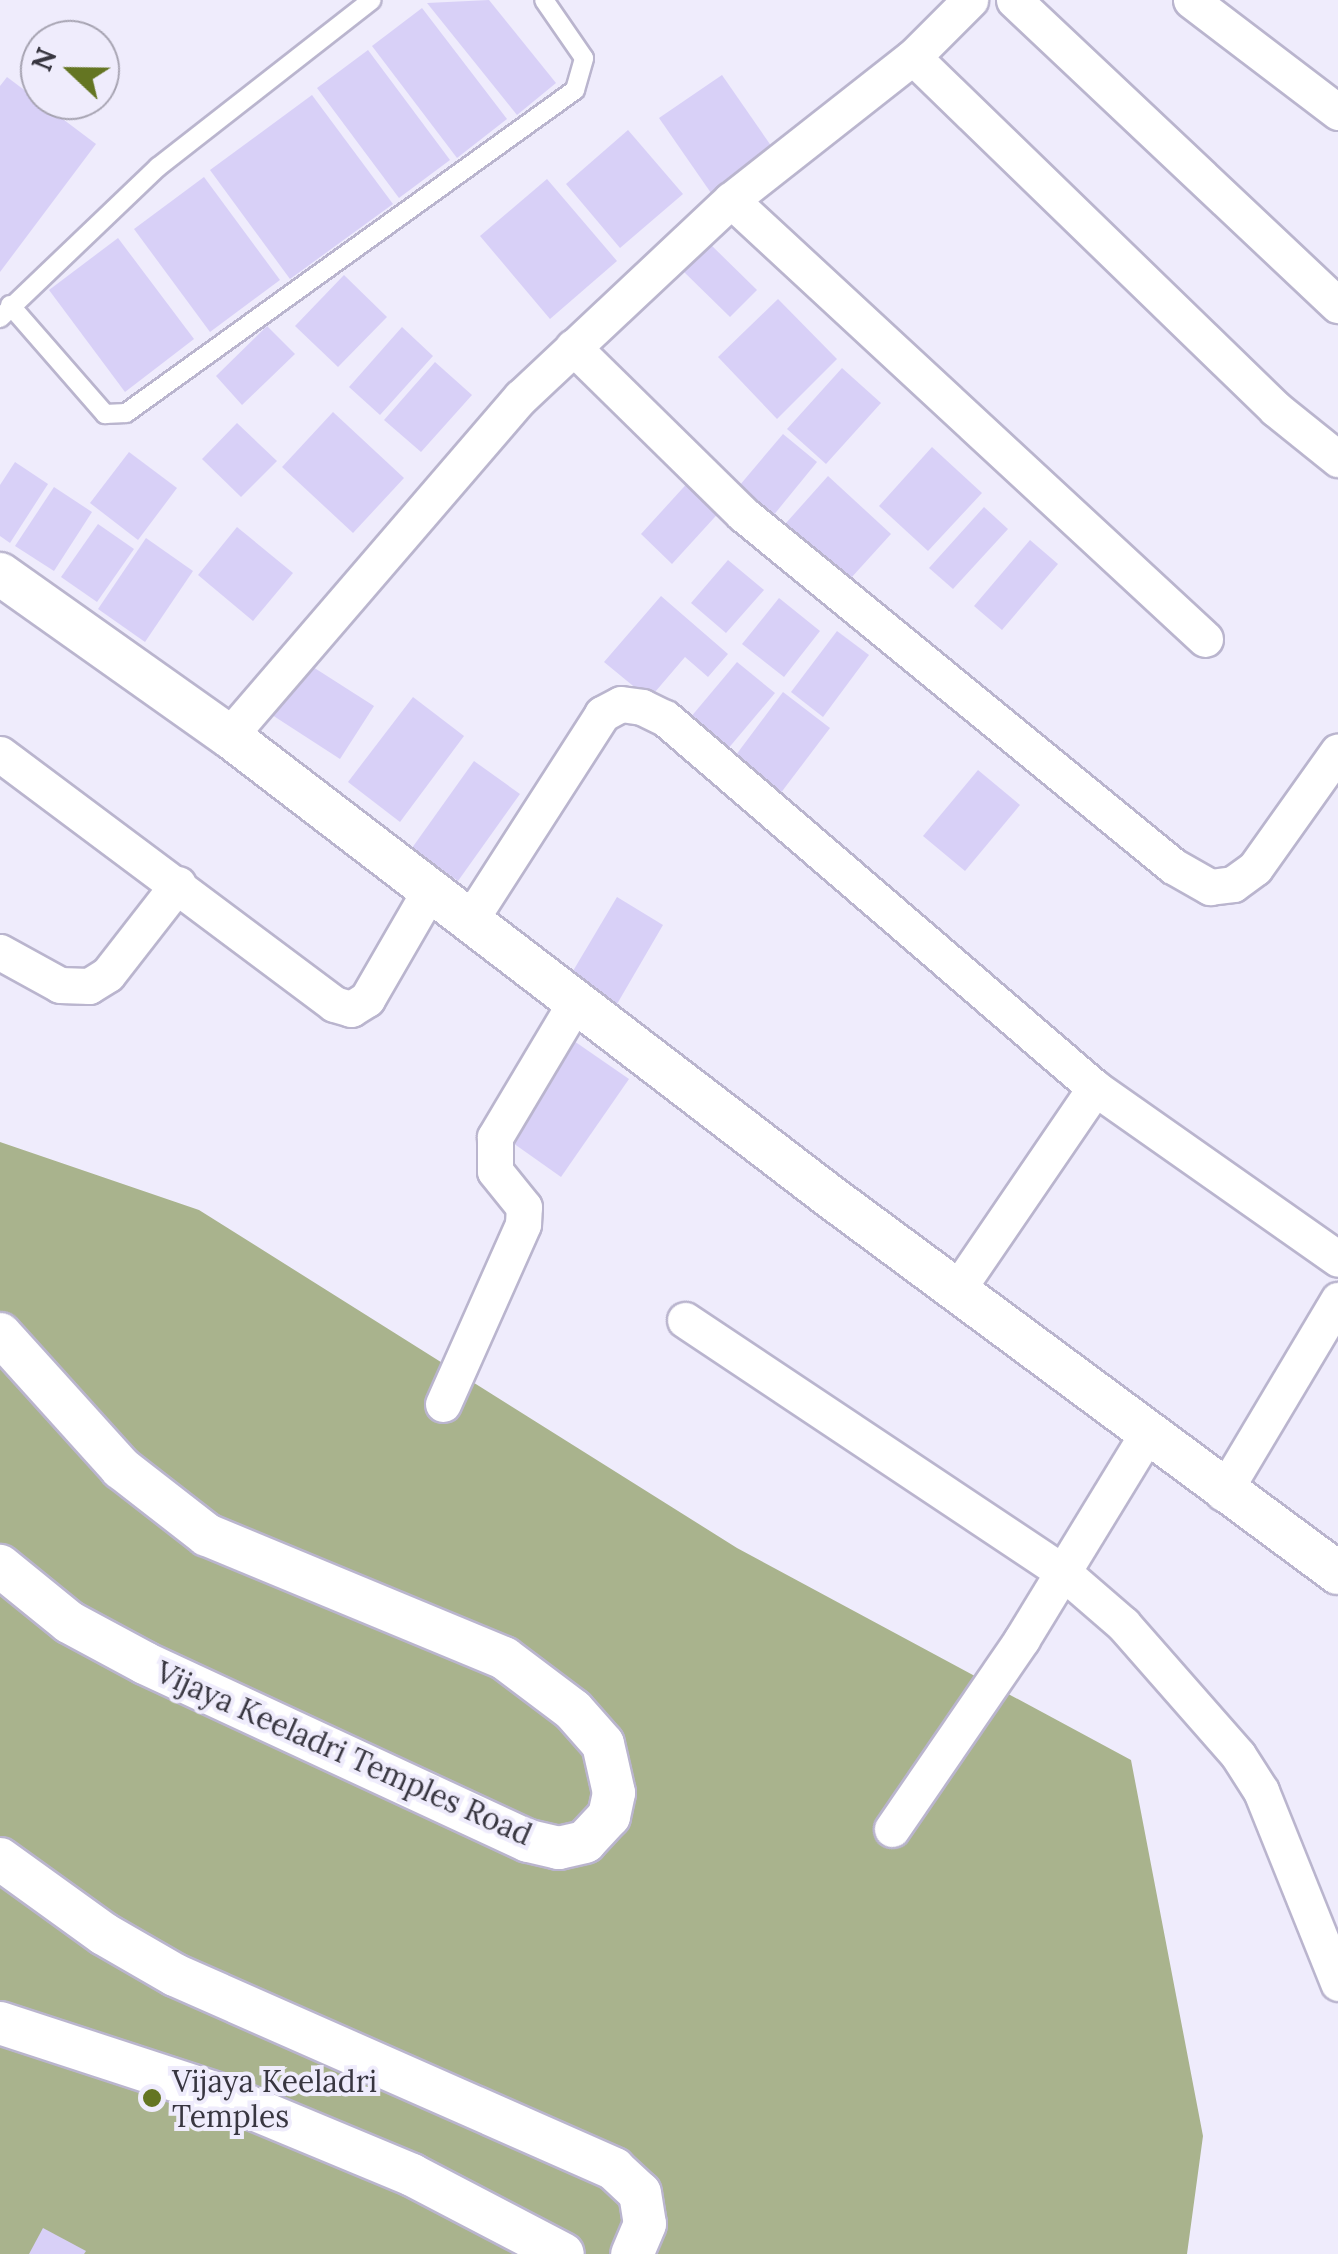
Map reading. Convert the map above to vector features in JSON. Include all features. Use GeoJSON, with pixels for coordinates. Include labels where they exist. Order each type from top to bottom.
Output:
{"type":"FeatureCollection","features":[{"type":"Feature","properties":{"kind":"street"},"geometry":{"type":"LineString","coordinates":[[229,736],[521,398],[730,200],[913,57],[970,0]]}},
{"type":"Feature","properties":{"kind":"street"},"geometry":{"type":"LineString","coordinates":[[1014,0],[1338,305]]}},
{"type":"Feature","properties":{"kind":"street"},"geometry":{"type":"LineString","coordinates":[[1191,0],[1338,112]]}},
{"type":"Feature","properties":{"kind":"street"},"geometry":{"type":"LineString","coordinates":[[913,57],[1276,409],[1338,459]]}},
{"type":"Feature","properties":{"kind":"street"},"geometry":{"type":"LineString","coordinates":[[730,200],[1205,639]]}},
{"type":"Feature","properties":{"kind":"street"},"geometry":{"type":"LineString","coordinates":[[573,347],[802,564],[1173,866],[1210,887],[1233,884],[1255,868],[1338,752]]}},
{"type":"Feature","properties":{"kind":"street"},"geometry":{"type":"LineString","coordinates":[[0,574],[229,736],[1223,1493],[1338,1573]]}},
{"type":"Feature","properties":{"kind":"street"},"geometry":{"type":"LineString","coordinates":[[470,920],[602,714],[622,704],[642,707],[666,718],[1095,1088],[1338,1260]]}},
{"type":"Feature","properties":{"kind":"street"},"geometry":{"type":"LineString","coordinates":[[0,754],[178,884],[302,982],[350,1009],[367,998],[430,890]]}},
{"type":"Feature","properties":{"kind":"street"},"geometry":{"type":"LineString","coordinates":[[0,952],[60,985],[89,986],[108,974],[178,884]]}},
{"type":"Feature","properties":{"kind":"street"},"geometry":{"type":"LineString","coordinates":[[443,1404],[522,1224],[524,1207],[495,1171],[495,1137],[576,1001]]}},
{"type":"Feature","properties":{"kind":"street"},"geometry":{"type":"LineString","coordinates":[[956,1290],[1095,1088]]}},
{"type":"Feature","properties":{"kind":"street"},"geometry":{"type":"LineString","coordinates":[[1223,1493],[1338,1300]]}},
{"type":"Feature","properties":{"kind":"street"},"geometry":{"type":"LineString","coordinates":[[685,1320],[1064,1573],[1123,1624],[1238,1755],[1261,1791],[1338,1983]]}},
{"type":"Feature","properties":{"kind":"street","name":"Vijaya Keeladri Temples Road"},"geometry":{"type":"LineString","coordinates":[[0,1334],[122,1468],[207,1535],[504,1658],[573,1710],[603,1744],[614,1793],[610,1816],[585,1842],[559,1848],[528,1840],[145,1663],[69,1622],[0,1566]]}},
{"type":"Feature","properties":{"kind":"street"},"geometry":{"type":"LineString","coordinates":[[892,1829],[1064,1573],[1147,1434]]}},
{"type":"Feature","properties":{"kind":"street"},"geometry":{"type":"LineString","coordinates":[[0,1860],[104,1934],[175,1975],[614,2169],[640,2194],[645,2224],[632,2254]]}},
{"type":"Feature","properties":{"kind":"street"},"geometry":{"type":"LineString","coordinates":[[0,2024],[220,2094],[412,2174],[562,2254]]}},
{"type":"Feature","properties":{"kind":"lane"},"geometry":{"type":"LineString","coordinates":[[372,0],[158,167],[5,312],[105,414],[126,413],[575,90],[584,58],[544,0]]}},
{"type":"Feature","properties":{"kind":"green space"},"geometry":{"type":"Polygon","coordinates":[[[0,1142],[199,1210],[737,1548],[1131,1760],[1203,2136],[1187,2254],[0,2254],[0,1142]]]}},
{"type":"Feature","properties":{"kind":"building"},"geometry":{"type":"Polygon","coordinates":[[[489,0],[556,83],[517,115],[427,3],[489,0]]]}},
{"type":"Feature","properties":{"kind":"building"},"geometry":{"type":"Polygon","coordinates":[[[422,8],[507,119],[457,158],[372,46],[422,8]]]}},
{"type":"Feature","properties":{"kind":"building"},"geometry":{"type":"Polygon","coordinates":[[[368,50],[450,160],[399,198],[317,88],[368,50]]]}},
{"type":"Feature","properties":{"kind":"building"},"geometry":{"type":"Polygon","coordinates":[[[722,75],[774,150],[711,193],[659,118],[722,75]]]}},
{"type":"Feature","properties":{"kind":"building"},"geometry":{"type":"Polygon","coordinates":[[[7,77],[20,87],[20,120],[64,120],[96,144],[0,272],[0,86],[7,77]]]}},
{"type":"Feature","properties":{"kind":"building"},"geometry":{"type":"Polygon","coordinates":[[[312,95],[393,204],[290,279],[210,170],[312,95]]]}},
{"type":"Feature","properties":{"kind":"building"},"geometry":{"type":"Polygon","coordinates":[[[628,130],[683,194],[620,248],[566,184],[628,130]]]}},
{"type":"Feature","properties":{"kind":"building"},"geometry":{"type":"Polygon","coordinates":[[[204,177],[280,280],[210,332],[134,229],[204,177]]]}},
{"type":"Feature","properties":{"kind":"building"},"geometry":{"type":"Polygon","coordinates":[[[547,179],[617,261],[550,319],[480,236],[547,179]]]}},
{"type":"Feature","properties":{"kind":"building"},"geometry":{"type":"Polygon","coordinates":[[[118,238],[194,339],[125,392],[49,290],[118,238]]]}},
{"type":"Feature","properties":{"kind":"building"},"geometry":{"type":"Polygon","coordinates":[[[708,242],[757,290],[730,317],[682,270],[708,242]]]}},
{"type":"Feature","properties":{"kind":"building"},"geometry":{"type":"Polygon","coordinates":[[[344,275],[387,317],[338,367],[295,326],[344,275]]]}},
{"type":"Feature","properties":{"kind":"building"},"geometry":{"type":"Polygon","coordinates":[[[778,299],[837,359],[777,419],[718,357],[778,299]]]}},
{"type":"Feature","properties":{"kind":"building"},"geometry":{"type":"Polygon","coordinates":[[[267,326],[295,354],[242,405],[216,376],[267,326]]]}},
{"type":"Feature","properties":{"kind":"building"},"geometry":{"type":"Polygon","coordinates":[[[402,327],[433,356],[380,415],[349,387],[402,327]]]}},
{"type":"Feature","properties":{"kind":"building"},"geometry":{"type":"Polygon","coordinates":[[[435,362],[472,395],[421,452],[384,420],[435,362]]]}},
{"type":"Feature","properties":{"kind":"building"},"geometry":{"type":"Polygon","coordinates":[[[842,368],[881,403],[826,464],[787,429],[842,368]]]}},
{"type":"Feature","properties":{"kind":"building"},"geometry":{"type":"Polygon","coordinates":[[[333,412],[404,478],[353,533],[282,467],[333,412]]]}},
{"type":"Feature","properties":{"kind":"building"},"geometry":{"type":"Polygon","coordinates":[[[237,423],[277,461],[241,497],[202,459],[237,423]]]}},
{"type":"Feature","properties":{"kind":"building"},"geometry":{"type":"Polygon","coordinates":[[[783,434],[817,462],[768,522],[734,492],[783,434]]]}},
{"type":"Feature","properties":{"kind":"building"},"geometry":{"type":"Polygon","coordinates":[[[932,447],[982,493],[928,551],[879,506],[932,447]]]}},
{"type":"Feature","properties":{"kind":"building"},"geometry":{"type":"Polygon","coordinates":[[[129,452],[177,488],[138,540],[90,503],[129,452]]]}},
{"type":"Feature","properties":{"kind":"building"},"geometry":{"type":"Polygon","coordinates":[[[15,462],[48,484],[10,543],[0,536],[0,485],[15,462]]]}},
{"type":"Feature","properties":{"kind":"building"},"geometry":{"type":"Polygon","coordinates":[[[828,476],[891,534],[841,589],[778,532],[828,476]]]}},
{"type":"Feature","properties":{"kind":"building"},"geometry":{"type":"Polygon","coordinates":[[[692,478],[724,507],[672,564],[641,534],[692,478]]]}},
{"type":"Feature","properties":{"kind":"building"},"geometry":{"type":"Polygon","coordinates":[[[54,487],[92,512],[54,571],[15,546],[54,487]]]}},
{"type":"Feature","properties":{"kind":"building"},"geometry":{"type":"Polygon","coordinates":[[[984,507],[1008,529],[953,589],[929,568],[984,507]]]}},
{"type":"Feature","properties":{"kind":"building"},"geometry":{"type":"Polygon","coordinates":[[[98,524],[134,549],[97,602],[61,577],[98,524]]]}},
{"type":"Feature","properties":{"kind":"building"},"geometry":{"type":"Polygon","coordinates":[[[237,527],[293,573],[253,621],[198,575],[237,527]]]}},
{"type":"Feature","properties":{"kind":"building"},"geometry":{"type":"Polygon","coordinates":[[[146,538],[193,571],[145,642],[98,609],[146,538]]]}},
{"type":"Feature","properties":{"kind":"building"},"geometry":{"type":"Polygon","coordinates":[[[1030,540],[1058,564],[1002,630],[974,606],[1030,540]]]}},
{"type":"Feature","properties":{"kind":"building"},"geometry":{"type":"Polygon","coordinates":[[[728,560],[764,590],[726,633],[691,603],[728,560]]]}},
{"type":"Feature","properties":{"kind":"building"},"geometry":{"type":"Polygon","coordinates":[[[661,596],[728,654],[708,677],[685,657],[649,699],[604,662],[661,596]]]}},
{"type":"Feature","properties":{"kind":"building"},"geometry":{"type":"Polygon","coordinates":[[[779,598],[820,631],[784,677],[742,644],[779,598]]]}},
{"type":"Feature","properties":{"kind":"building"},"geometry":{"type":"Polygon","coordinates":[[[837,631],[869,655],[823,717],[791,692],[837,631]]]}},
{"type":"Feature","properties":{"kind":"building"},"geometry":{"type":"Polygon","coordinates":[[[302,660],[374,706],[340,759],[269,713],[302,660]]]}},
{"type":"Feature","properties":{"kind":"building"},"geometry":{"type":"Polygon","coordinates":[[[737,662],[775,693],[727,750],[690,718],[737,662]]]}},
{"type":"Feature","properties":{"kind":"building"},"geometry":{"type":"Polygon","coordinates":[[[783,692],[830,728],[777,798],[730,763],[783,692]]]}},
{"type":"Feature","properties":{"kind":"building"},"geometry":{"type":"Polygon","coordinates":[[[413,697],[464,736],[400,822],[348,782],[413,697]]]}},
{"type":"Feature","properties":{"kind":"building"},"geometry":{"type":"Polygon","coordinates":[[[474,761],[520,794],[458,881],[412,848],[474,761]]]}},
{"type":"Feature","properties":{"kind":"building"},"geometry":{"type":"Polygon","coordinates":[[[978,770],[1020,805],[965,871],[923,836],[978,770]]]}},
{"type":"Feature","properties":{"kind":"building"},"geometry":{"type":"Polygon","coordinates":[[[617,897],[663,925],[617,1004],[570,976],[617,897]]]}},
{"type":"Feature","properties":{"kind":"building"},"geometry":{"type":"Polygon","coordinates":[[[574,1041],[629,1079],[561,1177],[506,1138],[574,1041]]]}},
{"type":"Feature","properties":{"kind":"building"},"geometry":{"type":"Polygon","coordinates":[[[43,2228],[86,2251],[29,2254],[43,2228]]]}},
{"type":"Feature","properties":{"kind":"place","name":"Vijaya Keeladri Temples"},"geometry":{"type":"Point","coordinates":[152,2098]}}]}
